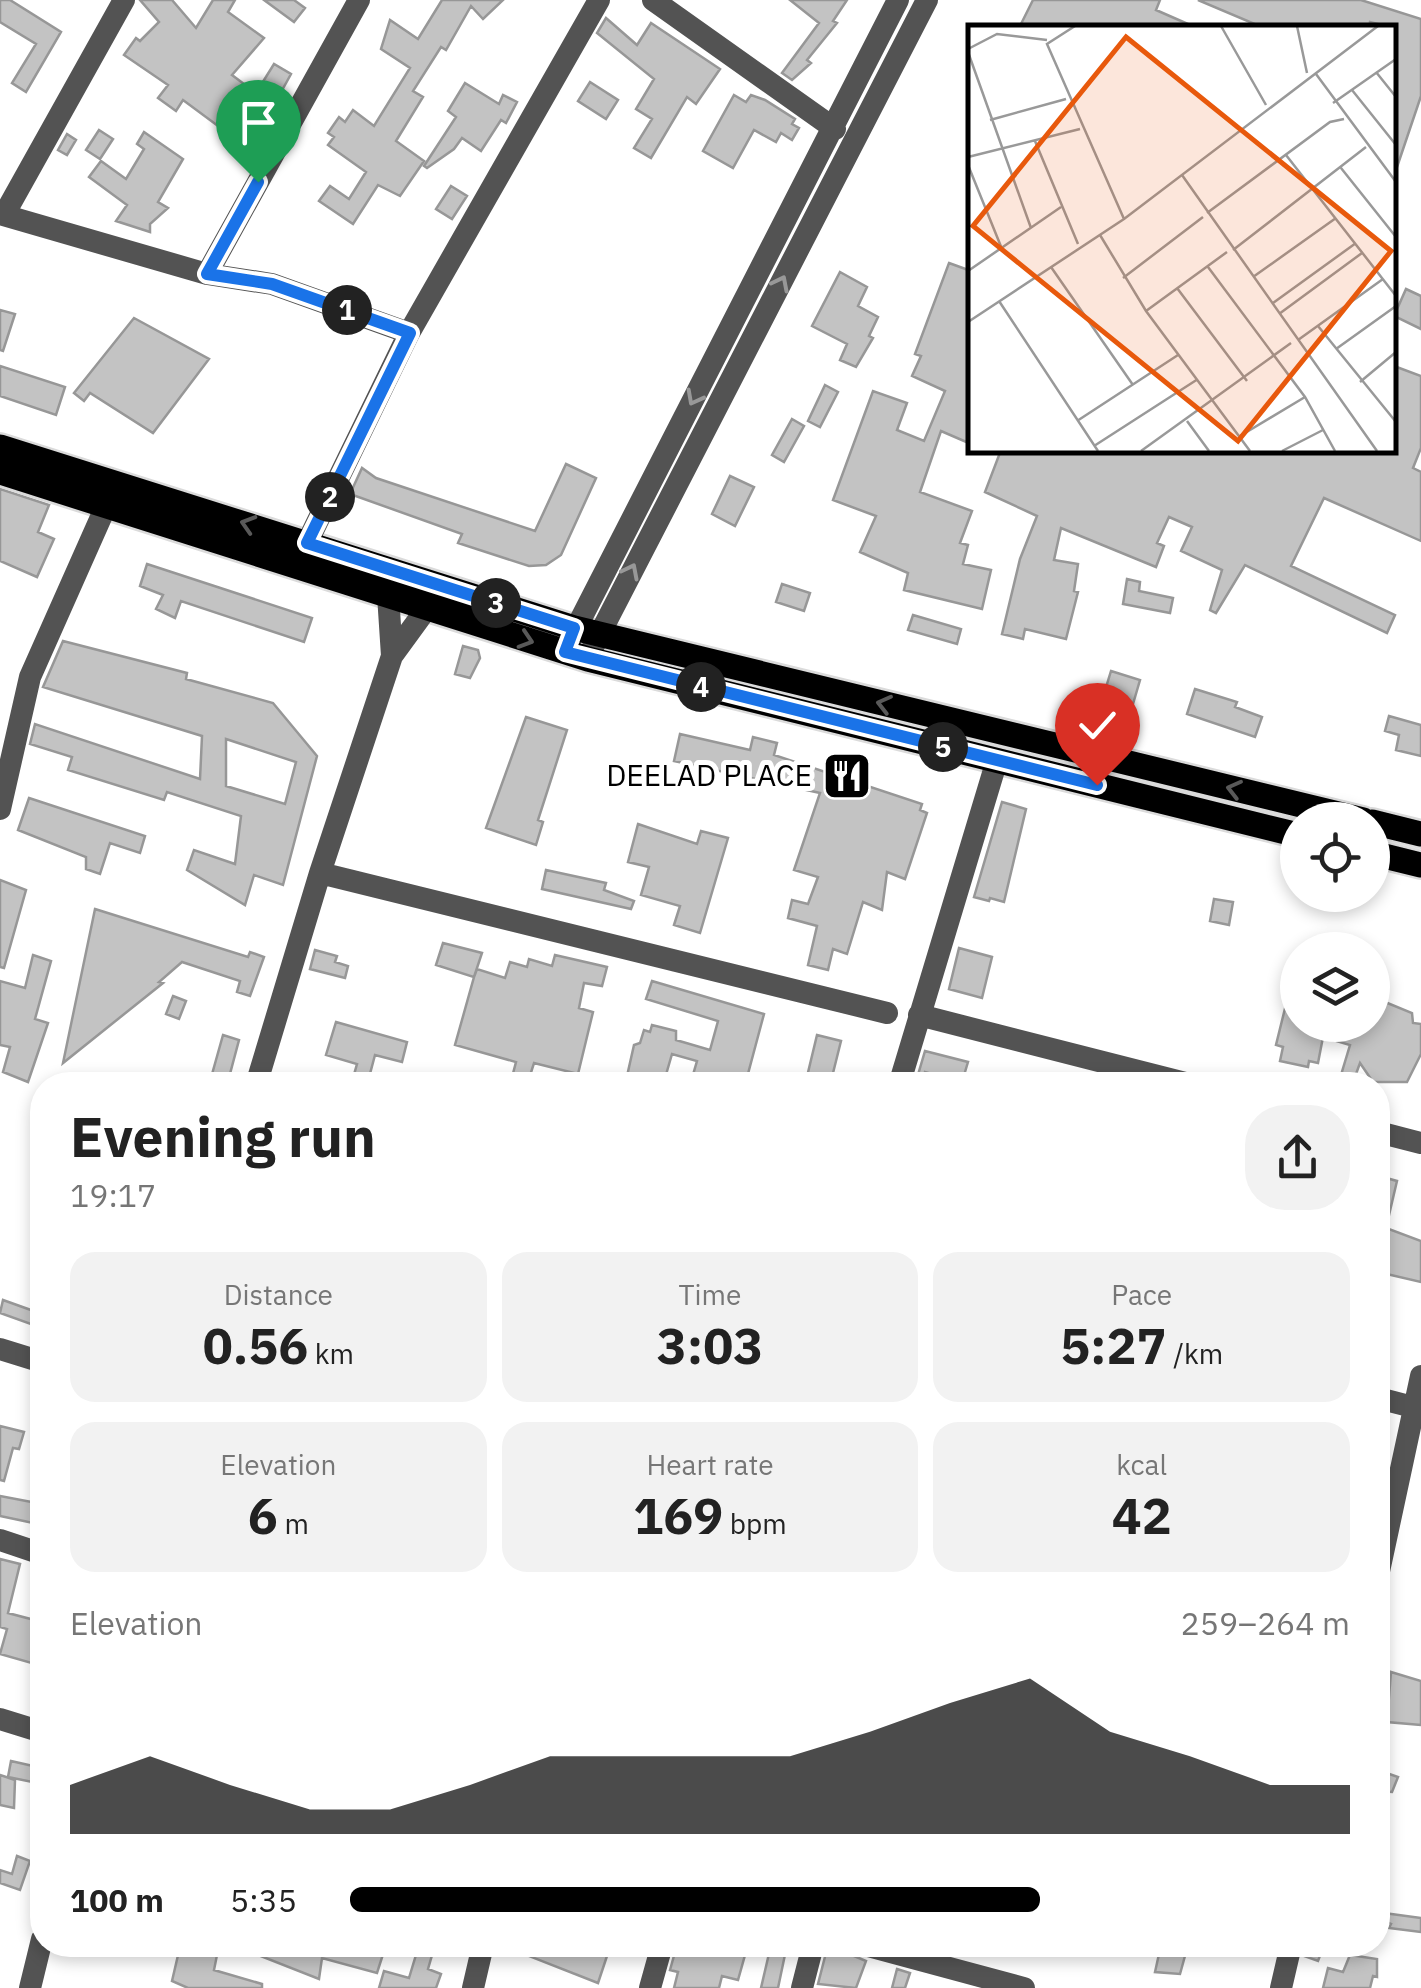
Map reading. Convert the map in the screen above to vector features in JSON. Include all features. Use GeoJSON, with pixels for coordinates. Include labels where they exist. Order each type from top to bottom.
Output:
{"type":"FeatureCollection","features":[{"type":"Feature","properties":{"kind":"main road"},"geometry":{"type":"LineString","coordinates":[[0,447],[307,543],[581,643],[997,760],[1280,831]]}},
{"type":"Feature","properties":{"kind":"main road"},"geometry":{"type":"LineString","coordinates":[[0,472],[427,608],[1283,802]]}},
{"type":"Feature","properties":{"kind":"main road"},"geometry":{"type":"LineString","coordinates":[[1390,826],[1421,834]]}},
{"type":"Feature","properties":{"kind":"main road"},"geometry":{"type":"LineString","coordinates":[[1390,857],[1421,865]]}},
{"type":"Feature","properties":{"kind":"street"},"geometry":{"type":"LineString","coordinates":[[124,0],[2,214],[207,274],[272,284],[410,333]]}},
{"type":"Feature","properties":{"kind":"street"},"geometry":{"type":"LineString","coordinates":[[207,274],[359,0]]}},
{"type":"Feature","properties":{"kind":"street"},"geometry":{"type":"LineString","coordinates":[[307,543],[410,333],[599,0]]}},
{"type":"Feature","properties":{"kind":"street"},"geometry":{"type":"LineString","coordinates":[[653,0],[835,128]]}},
{"type":"Feature","properties":{"kind":"street"},"geometry":{"type":"LineString","coordinates":[[581,643],[872,81],[898,0]]}},
{"type":"Feature","properties":{"kind":"street"},"geometry":{"type":"LineString","coordinates":[[581,643],[835,128],[927,0]]}},
{"type":"Feature","properties":{"kind":"street"},"geometry":{"type":"LineString","coordinates":[[0,808],[30,678],[106,506]]}},
{"type":"Feature","properties":{"kind":"street"},"geometry":{"type":"LineString","coordinates":[[388,594],[392,656]]}},
{"type":"Feature","properties":{"kind":"street"},"geometry":{"type":"LineString","coordinates":[[260,1072],[320,872],[392,656],[427,608]]}},
{"type":"Feature","properties":{"kind":"street"},"geometry":{"type":"LineString","coordinates":[[903,1072],[997,760]]}},
{"type":"Feature","properties":{"kind":"street"},"geometry":{"type":"LineString","coordinates":[[320,872],[887,1014]]}},
{"type":"Feature","properties":{"kind":"street"},"geometry":{"type":"LineString","coordinates":[[919,1015],[1143,1072]]}},
{"type":"Feature","properties":{"kind":"street"},"geometry":{"type":"LineString","coordinates":[[1390,1135],[1421,1143]]}},
{"type":"Feature","properties":{"kind":"street"},"geometry":{"type":"LineString","coordinates":[[0,1349],[30,1358]]}},
{"type":"Feature","properties":{"kind":"street"},"geometry":{"type":"LineString","coordinates":[[1390,1524],[1421,1376]]}},
{"type":"Feature","properties":{"kind":"street"},"geometry":{"type":"LineString","coordinates":[[1390,1401],[1417,1408]]}},
{"type":"Feature","properties":{"kind":"street"},"geometry":{"type":"LineString","coordinates":[[0,1540],[30,1550]]}},
{"type":"Feature","properties":{"kind":"street"},"geometry":{"type":"LineString","coordinates":[[0,1719],[30,1728]]}},
{"type":"Feature","properties":{"kind":"street"},"geometry":{"type":"LineString","coordinates":[[35,1986],[39,1957]]}},
{"type":"Feature","properties":{"kind":"street"},"geometry":{"type":"LineString","coordinates":[[473,1988],[479,1957]]}},
{"type":"Feature","properties":{"kind":"street"},"geometry":{"type":"LineString","coordinates":[[650,1988],[659,1957]]}},
{"type":"Feature","properties":{"kind":"street"},"geometry":{"type":"LineString","coordinates":[[802,1988],[810,1957]]}},
{"type":"Feature","properties":{"kind":"street"},"geometry":{"type":"LineString","coordinates":[[909,1957],[1024,1988]]}},
{"type":"Feature","properties":{"kind":"street"},"geometry":{"type":"LineString","coordinates":[[1281,1988],[1288,1957]]}},
{"type":"Feature","properties":{"kind":"building"},"geometry":{"type":"Polygon","coordinates":[[[0,0],[10,0],[61,32],[26,92],[12,83],[36,44],[0,22],[0,0]]]}},
{"type":"Feature","properties":{"kind":"building"},"geometry":{"type":"Polygon","coordinates":[[[140,0],[172,0],[196,28],[213,0],[235,0],[228,12],[264,38],[232,75],[256,93],[274,64],[291,74],[265,121],[256,114],[237,140],[183,100],[176,111],[158,98],[168,85],[124,55],[136,38],[140,41],[159,22],[140,0]]]}},
{"type":"Feature","properties":{"kind":"building"},"geometry":{"type":"Polygon","coordinates":[[[264,0],[294,0],[305,8],[294,22],[264,0]]]}},
{"type":"Feature","properties":{"kind":"building"},"geometry":{"type":"Polygon","coordinates":[[[442,0],[503,0],[483,19],[471,6],[446,50],[441,47],[413,91],[423,97],[396,141],[424,161],[400,196],[378,185],[353,224],[319,201],[330,186],[349,199],[366,172],[328,145],[334,137],[328,133],[339,117],[345,122],[353,110],[374,126],[410,68],[381,49],[390,20],[418,39],[442,0]]]}},
{"type":"Feature","properties":{"kind":"building"},"geometry":{"type":"Polygon","coordinates":[[[790,0],[847,0],[833,21],[837,23],[807,60],[811,63],[792,80],[782,73],[819,23],[790,0]]]}},
{"type":"Feature","properties":{"kind":"building"},"geometry":{"type":"Polygon","coordinates":[[[1033,0],[1160,0],[1156,10],[1190,25],[1020,25],[1033,0]]]}},
{"type":"Feature","properties":{"kind":"building"},"geometry":{"type":"Polygon","coordinates":[[[1198,0],[1361,0],[1421,19],[1421,96],[1396,170],[1396,25],[1257,25],[1198,0]]]}},
{"type":"Feature","properties":{"kind":"building"},"geometry":{"type":"Polygon","coordinates":[[[606,18],[637,45],[651,23],[720,69],[696,104],[687,97],[651,158],[634,148],[652,119],[636,109],[654,79],[597,33],[606,18]]]}},
{"type":"Feature","properties":{"kind":"building"},"geometry":{"type":"Polygon","coordinates":[[[590,82],[618,100],[606,119],[578,101],[590,82]]]}},
{"type":"Feature","properties":{"kind":"building"},"geometry":{"type":"Polygon","coordinates":[[[465,83],[499,104],[503,95],[517,102],[506,123],[501,120],[481,151],[462,138],[454,149],[427,168],[424,166],[456,117],[448,111],[465,83]]]}},
{"type":"Feature","properties":{"kind":"building"},"geometry":{"type":"Polygon","coordinates":[[[734,95],[746,102],[751,95],[765,100],[795,119],[792,124],[799,128],[792,140],[781,133],[776,142],[754,130],[733,168],[703,151],[734,95]]]}},
{"type":"Feature","properties":{"kind":"building"},"geometry":{"type":"Polygon","coordinates":[[[99,130],[113,139],[100,159],[86,150],[99,130]]]}},
{"type":"Feature","properties":{"kind":"building"},"geometry":{"type":"Polygon","coordinates":[[[144,132],[183,159],[158,202],[168,208],[150,224],[150,232],[116,221],[127,205],[89,177],[101,161],[126,179],[144,149],[137,144],[144,132]]]}},
{"type":"Feature","properties":{"kind":"building"},"geometry":{"type":"Polygon","coordinates":[[[67,134],[76,140],[67,155],[58,150],[67,134]]]}},
{"type":"Feature","properties":{"kind":"building"},"geometry":{"type":"Polygon","coordinates":[[[451,186],[467,196],[452,219],[436,209],[451,186]]]}},
{"type":"Feature","properties":{"kind":"building"},"geometry":{"type":"Polygon","coordinates":[[[949,263],[968,270],[968,443],[941,431],[920,492],[972,511],[960,543],[968,545],[963,564],[991,570],[982,609],[904,590],[908,573],[860,552],[876,516],[833,500],[873,391],[907,403],[897,430],[924,441],[945,391],[912,376],[921,356],[915,354],[949,263]]]}},
{"type":"Feature","properties":{"kind":"building"},"geometry":{"type":"Polygon","coordinates":[[[840,272],[867,287],[858,306],[878,317],[869,336],[873,338],[856,367],[840,360],[847,344],[812,326],[840,272]]]}},
{"type":"Feature","properties":{"kind":"building"},"geometry":{"type":"Polygon","coordinates":[[[1406,289],[1421,296],[1421,329],[1396,317],[1406,289]]]}},
{"type":"Feature","properties":{"kind":"building"},"geometry":{"type":"Polygon","coordinates":[[[0,310],[15,314],[3,351],[0,350],[0,310]]]}},
{"type":"Feature","properties":{"kind":"building"},"geometry":{"type":"Polygon","coordinates":[[[134,318],[209,359],[153,433],[90,393],[84,401],[74,393],[134,318]]]}},
{"type":"Feature","properties":{"kind":"building"},"geometry":{"type":"Polygon","coordinates":[[[0,366],[65,387],[56,415],[0,396],[0,366]]]}},
{"type":"Feature","properties":{"kind":"building"},"geometry":{"type":"Polygon","coordinates":[[[1396,367],[1421,376],[1421,448],[1413,468],[1421,472],[1421,541],[1324,498],[1291,566],[1395,615],[1387,633],[1245,565],[1216,613],[1210,610],[1222,570],[1181,551],[1192,527],[1169,517],[1157,543],[1164,546],[1156,567],[1061,528],[1054,560],[1078,564],[1074,591],[1078,592],[1066,639],[1025,629],[1023,639],[1002,634],[1020,559],[1037,516],[985,492],[1000,452],[1396,452],[1396,367]]]}},
{"type":"Feature","properties":{"kind":"building"},"geometry":{"type":"Polygon","coordinates":[[[825,385],[838,392],[820,427],[808,421],[825,385]]]}},
{"type":"Feature","properties":{"kind":"building"},"geometry":{"type":"Polygon","coordinates":[[[792,419],[804,426],[784,462],[772,455],[792,419]]]}},
{"type":"Feature","properties":{"kind":"building"},"geometry":{"type":"Polygon","coordinates":[[[566,464],[596,478],[561,555],[546,565],[529,566],[458,543],[462,534],[350,494],[362,468],[376,478],[535,531],[566,464]]]}},
{"type":"Feature","properties":{"kind":"building"},"geometry":{"type":"Polygon","coordinates":[[[730,476],[754,487],[735,526],[712,514],[730,476]]]}},
{"type":"Feature","properties":{"kind":"building"},"geometry":{"type":"Polygon","coordinates":[[[0,489],[49,505],[38,532],[54,539],[37,577],[0,561],[0,489]]]}},
{"type":"Feature","properties":{"kind":"building"},"geometry":{"type":"Polygon","coordinates":[[[147,564],[312,618],[304,642],[181,601],[175,618],[156,609],[163,595],[140,586],[147,564]]]}},
{"type":"Feature","properties":{"kind":"building"},"geometry":{"type":"Polygon","coordinates":[[[1127,579],[1140,582],[1139,591],[1173,598],[1170,613],[1123,604],[1127,579]]]}},
{"type":"Feature","properties":{"kind":"building"},"geometry":{"type":"Polygon","coordinates":[[[782,584],[810,593],[804,611],[776,602],[782,584]]]}},
{"type":"Feature","properties":{"kind":"building"},"geometry":{"type":"Polygon","coordinates":[[[913,615],[961,629],[957,644],[908,630],[913,615]]]}},
{"type":"Feature","properties":{"kind":"building"},"geometry":{"type":"Polygon","coordinates":[[[63,641],[187,673],[186,679],[273,703],[317,756],[283,885],[254,875],[245,905],[187,870],[194,850],[235,864],[241,816],[167,792],[164,800],[68,770],[72,757],[30,744],[35,724],[200,779],[202,736],[43,687],[63,641]],[[226,739],[226,786],[285,804],[296,762],[226,739]]]}},
{"type":"Feature","properties":{"kind":"building"},"geometry":{"type":"Polygon","coordinates":[[[463,646],[478,650],[480,658],[470,678],[455,674],[463,646]]]}},
{"type":"Feature","properties":{"kind":"building"},"geometry":{"type":"Polygon","coordinates":[[[1111,671],[1140,680],[1133,704],[1104,694],[1111,671]]]}},
{"type":"Feature","properties":{"kind":"building"},"geometry":{"type":"Polygon","coordinates":[[[1195,689],[1237,702],[1235,707],[1262,717],[1255,737],[1187,714],[1195,689]]]}},
{"type":"Feature","properties":{"kind":"building"},"geometry":{"type":"Polygon","coordinates":[[[1389,716],[1421,725],[1421,756],[1396,750],[1399,735],[1385,731],[1389,716]]]}},
{"type":"Feature","properties":{"kind":"building"},"geometry":{"type":"Polygon","coordinates":[[[526,717],[567,730],[538,820],[543,822],[536,845],[486,828],[526,717]]]}},
{"type":"Feature","properties":{"kind":"building"},"geometry":{"type":"Polygon","coordinates":[[[680,734],[750,750],[753,737],[777,743],[774,755],[922,804],[920,810],[927,813],[905,879],[887,872],[882,910],[863,902],[847,954],[833,949],[828,970],[808,965],[817,926],[788,918],[792,900],[808,904],[818,877],[794,870],[820,793],[674,761],[680,734]]]}},
{"type":"Feature","properties":{"kind":"building"},"geometry":{"type":"Polygon","coordinates":[[[29,798],[145,836],[140,853],[110,843],[100,874],[86,869],[86,857],[18,830],[29,798]]]}},
{"type":"Feature","properties":{"kind":"building"},"geometry":{"type":"Polygon","coordinates":[[[1002,802],[1026,809],[1004,902],[974,897],[1002,802]]]}},
{"type":"Feature","properties":{"kind":"building"},"geometry":{"type":"Polygon","coordinates":[[[638,824],[697,844],[701,831],[728,838],[700,933],[674,925],[680,906],[641,895],[649,867],[628,862],[638,824]]]}},
{"type":"Feature","properties":{"kind":"building"},"geometry":{"type":"Polygon","coordinates":[[[546,870],[606,883],[604,890],[634,901],[631,909],[542,889],[546,870]]]}},
{"type":"Feature","properties":{"kind":"building"},"geometry":{"type":"Polygon","coordinates":[[[0,880],[26,890],[4,968],[0,967],[0,880]]]}},
{"type":"Feature","properties":{"kind":"building"},"geometry":{"type":"Polygon","coordinates":[[[1214,899],[1233,902],[1229,925],[1210,921],[1214,899]]]}},
{"type":"Feature","properties":{"kind":"building"},"geometry":{"type":"Polygon","coordinates":[[[95,909],[248,957],[250,952],[264,957],[250,996],[237,992],[240,981],[182,962],[159,982],[163,983],[63,1063],[95,909]]]}},
{"type":"Feature","properties":{"kind":"building"},"geometry":{"type":"Polygon","coordinates":[[[443,943],[482,953],[474,977],[436,965],[443,943]]]}},
{"type":"Feature","properties":{"kind":"building"},"geometry":{"type":"Polygon","coordinates":[[[959,948],[992,957],[982,998],[949,989],[959,948]]]}},
{"type":"Feature","properties":{"kind":"building"},"geometry":{"type":"Polygon","coordinates":[[[315,950],[337,956],[335,962],[348,966],[345,978],[310,969],[315,950]]]}},
{"type":"Feature","properties":{"kind":"building"},"geometry":{"type":"Polygon","coordinates":[[[33,955],[51,961],[35,1019],[48,1023],[28,1082],[3,1072],[10,1047],[0,1045],[0,981],[25,988],[33,955]]]}},
{"type":"Feature","properties":{"kind":"building"},"geometry":{"type":"Polygon","coordinates":[[[555,955],[607,967],[602,986],[584,983],[579,1008],[593,1012],[578,1072],[534,1063],[531,1072],[513,1072],[516,1062],[455,1045],[477,969],[505,978],[510,962],[527,967],[529,959],[552,966],[555,955]]]}},
{"type":"Feature","properties":{"kind":"building"},"geometry":{"type":"Polygon","coordinates":[[[652,981],[764,1014],[748,1072],[694,1072],[697,1061],[672,1054],[667,1072],[628,1072],[634,1045],[640,1043],[644,1030],[650,1032],[652,1025],[676,1031],[676,1040],[710,1050],[718,1021],[646,999],[652,981]]]}},
{"type":"Feature","properties":{"kind":"building"},"geometry":{"type":"Polygon","coordinates":[[[173,996],[186,1001],[179,1019],[166,1014],[173,996]]]}},
{"type":"Feature","properties":{"kind":"building"},"geometry":{"type":"Polygon","coordinates":[[[1390,1004],[1412,1013],[1413,1023],[1421,1024],[1421,1054],[1407,1082],[1390,1082],[1390,1072],[1366,1072],[1360,1063],[1357,1072],[1342,1072],[1350,1045],[1340,1042],[1390,1042],[1390,1004]]]}},
{"type":"Feature","properties":{"kind":"building"},"geometry":{"type":"Polygon","coordinates":[[[336,1022],[407,1042],[402,1062],[375,1055],[370,1072],[355,1072],[357,1064],[326,1055],[336,1022]]]}},
{"type":"Feature","properties":{"kind":"building"},"geometry":{"type":"Polygon","coordinates":[[[1280,1029],[1280,1042],[1322,1042],[1318,1063],[1309,1061],[1308,1067],[1280,1061],[1283,1047],[1276,1045],[1280,1029]]]}},
{"type":"Feature","properties":{"kind":"building"},"geometry":{"type":"Polygon","coordinates":[[[223,1035],[239,1040],[230,1072],[213,1072],[223,1035]]]}},
{"type":"Feature","properties":{"kind":"building"},"geometry":{"type":"Polygon","coordinates":[[[817,1035],[841,1041],[833,1072],[808,1072],[817,1035]]]}},
{"type":"Feature","properties":{"kind":"building"},"geometry":{"type":"Polygon","coordinates":[[[925,1051],[968,1062],[965,1072],[919,1072],[925,1051]]]}},
{"type":"Feature","properties":{"kind":"building"},"geometry":{"type":"Polygon","coordinates":[[[1390,1179],[1397,1181],[1390,1211],[1390,1179]]]}},
{"type":"Feature","properties":{"kind":"building"},"geometry":{"type":"Polygon","coordinates":[[[1390,1229],[1421,1241],[1421,1282],[1390,1275],[1390,1229]]]}},
{"type":"Feature","properties":{"kind":"building"},"geometry":{"type":"Polygon","coordinates":[[[3,1300],[30,1310],[30,1324],[0,1313],[3,1300]]]}},
{"type":"Feature","properties":{"kind":"building"},"geometry":{"type":"Polygon","coordinates":[[[0,1426],[24,1432],[19,1449],[13,1448],[4,1481],[0,1480],[0,1426]]]}},
{"type":"Feature","properties":{"kind":"building"},"geometry":{"type":"Polygon","coordinates":[[[0,1496],[30,1502],[30,1522],[0,1516],[0,1496]]]}},
{"type":"Feature","properties":{"kind":"building"},"geometry":{"type":"Polygon","coordinates":[[[0,1559],[20,1564],[8,1613],[30,1619],[30,1663],[0,1654],[7,1629],[0,1627],[0,1559]]]}},
{"type":"Feature","properties":{"kind":"building"},"geometry":{"type":"Polygon","coordinates":[[[1391,1672],[1421,1681],[1421,1725],[1390,1722],[1391,1672]]]}},
{"type":"Feature","properties":{"kind":"building"},"geometry":{"type":"Polygon","coordinates":[[[11,1761],[30,1765],[30,1782],[8,1777],[11,1761]]]}},
{"type":"Feature","properties":{"kind":"building"},"geometry":{"type":"Polygon","coordinates":[[[1390,1774],[1398,1777],[1390,1792],[1390,1774]]]}},
{"type":"Feature","properties":{"kind":"building"},"geometry":{"type":"Polygon","coordinates":[[[0,1775],[15,1780],[14,1808],[0,1805],[0,1775]]]}},
{"type":"Feature","properties":{"kind":"building"},"geometry":{"type":"Polygon","coordinates":[[[17,1856],[30,1861],[20,1890],[0,1883],[0,1870],[12,1874],[17,1856]]]}},
{"type":"Feature","properties":{"kind":"building"},"geometry":{"type":"Polygon","coordinates":[[[1390,1914],[1421,1918],[1421,1932],[1390,1928],[1390,1914]]]}},
{"type":"Feature","properties":{"kind":"building"},"geometry":{"type":"Polygon","coordinates":[[[178,1957],[217,1957],[214,1970],[262,1984],[262,1988],[188,1988],[172,1981],[178,1957]]]}},
{"type":"Feature","properties":{"kind":"building"},"geometry":{"type":"Polygon","coordinates":[[[263,1957],[382,1957],[377,1973],[322,1958],[319,1979],[263,1957]]]}},
{"type":"Feature","properties":{"kind":"building"},"geometry":{"type":"Polygon","coordinates":[[[415,1957],[432,1957],[428,1969],[441,1974],[436,1988],[379,1988],[384,1971],[409,1978],[415,1957]]]}},
{"type":"Feature","properties":{"kind":"building"},"geometry":{"type":"Polygon","coordinates":[[[532,1957],[607,1957],[598,1983],[532,1957]]]}},
{"type":"Feature","properties":{"kind":"building"},"geometry":{"type":"Polygon","coordinates":[[[674,1957],[744,1957],[738,1980],[722,1976],[719,1988],[674,1988],[678,1972],[670,1970],[674,1957]]]}},
{"type":"Feature","properties":{"kind":"building"},"geometry":{"type":"Polygon","coordinates":[[[768,1957],[784,1957],[778,1988],[761,1988],[768,1957]]]}},
{"type":"Feature","properties":{"kind":"building"},"geometry":{"type":"Polygon","coordinates":[[[825,1957],[856,1957],[866,1961],[856,1988],[818,1984],[825,1957]]]}},
{"type":"Feature","properties":{"kind":"building"},"geometry":{"type":"Polygon","coordinates":[[[1158,1957],[1185,1957],[1180,1974],[1155,1972],[1158,1957]]]}},
{"type":"Feature","properties":{"kind":"building"},"geometry":{"type":"Polygon","coordinates":[[[1349,1957],[1377,1959],[1377,1977],[1373,1976],[1370,1988],[1323,1988],[1328,1968],[1343,1972],[1349,1957]]]}},
{"type":"Feature","properties":{"kind":"building"},"geometry":{"type":"Polygon","coordinates":[[[897,1969],[910,1973],[905,1988],[892,1988],[897,1969]]]}},
{"type":"Feature","properties":{"kind":"place","name":"DEELAD PLACE"},"geometry":{"type":"Point","coordinates":[847,776]}},
{"type":"Feature","properties":{"kind":"route"},"geometry":{"type":"LineString","coordinates":[[258,182],[207,274],[272,284],[410,333],[307,543],[574,628],[565,652],[1097,785]]}}]}
